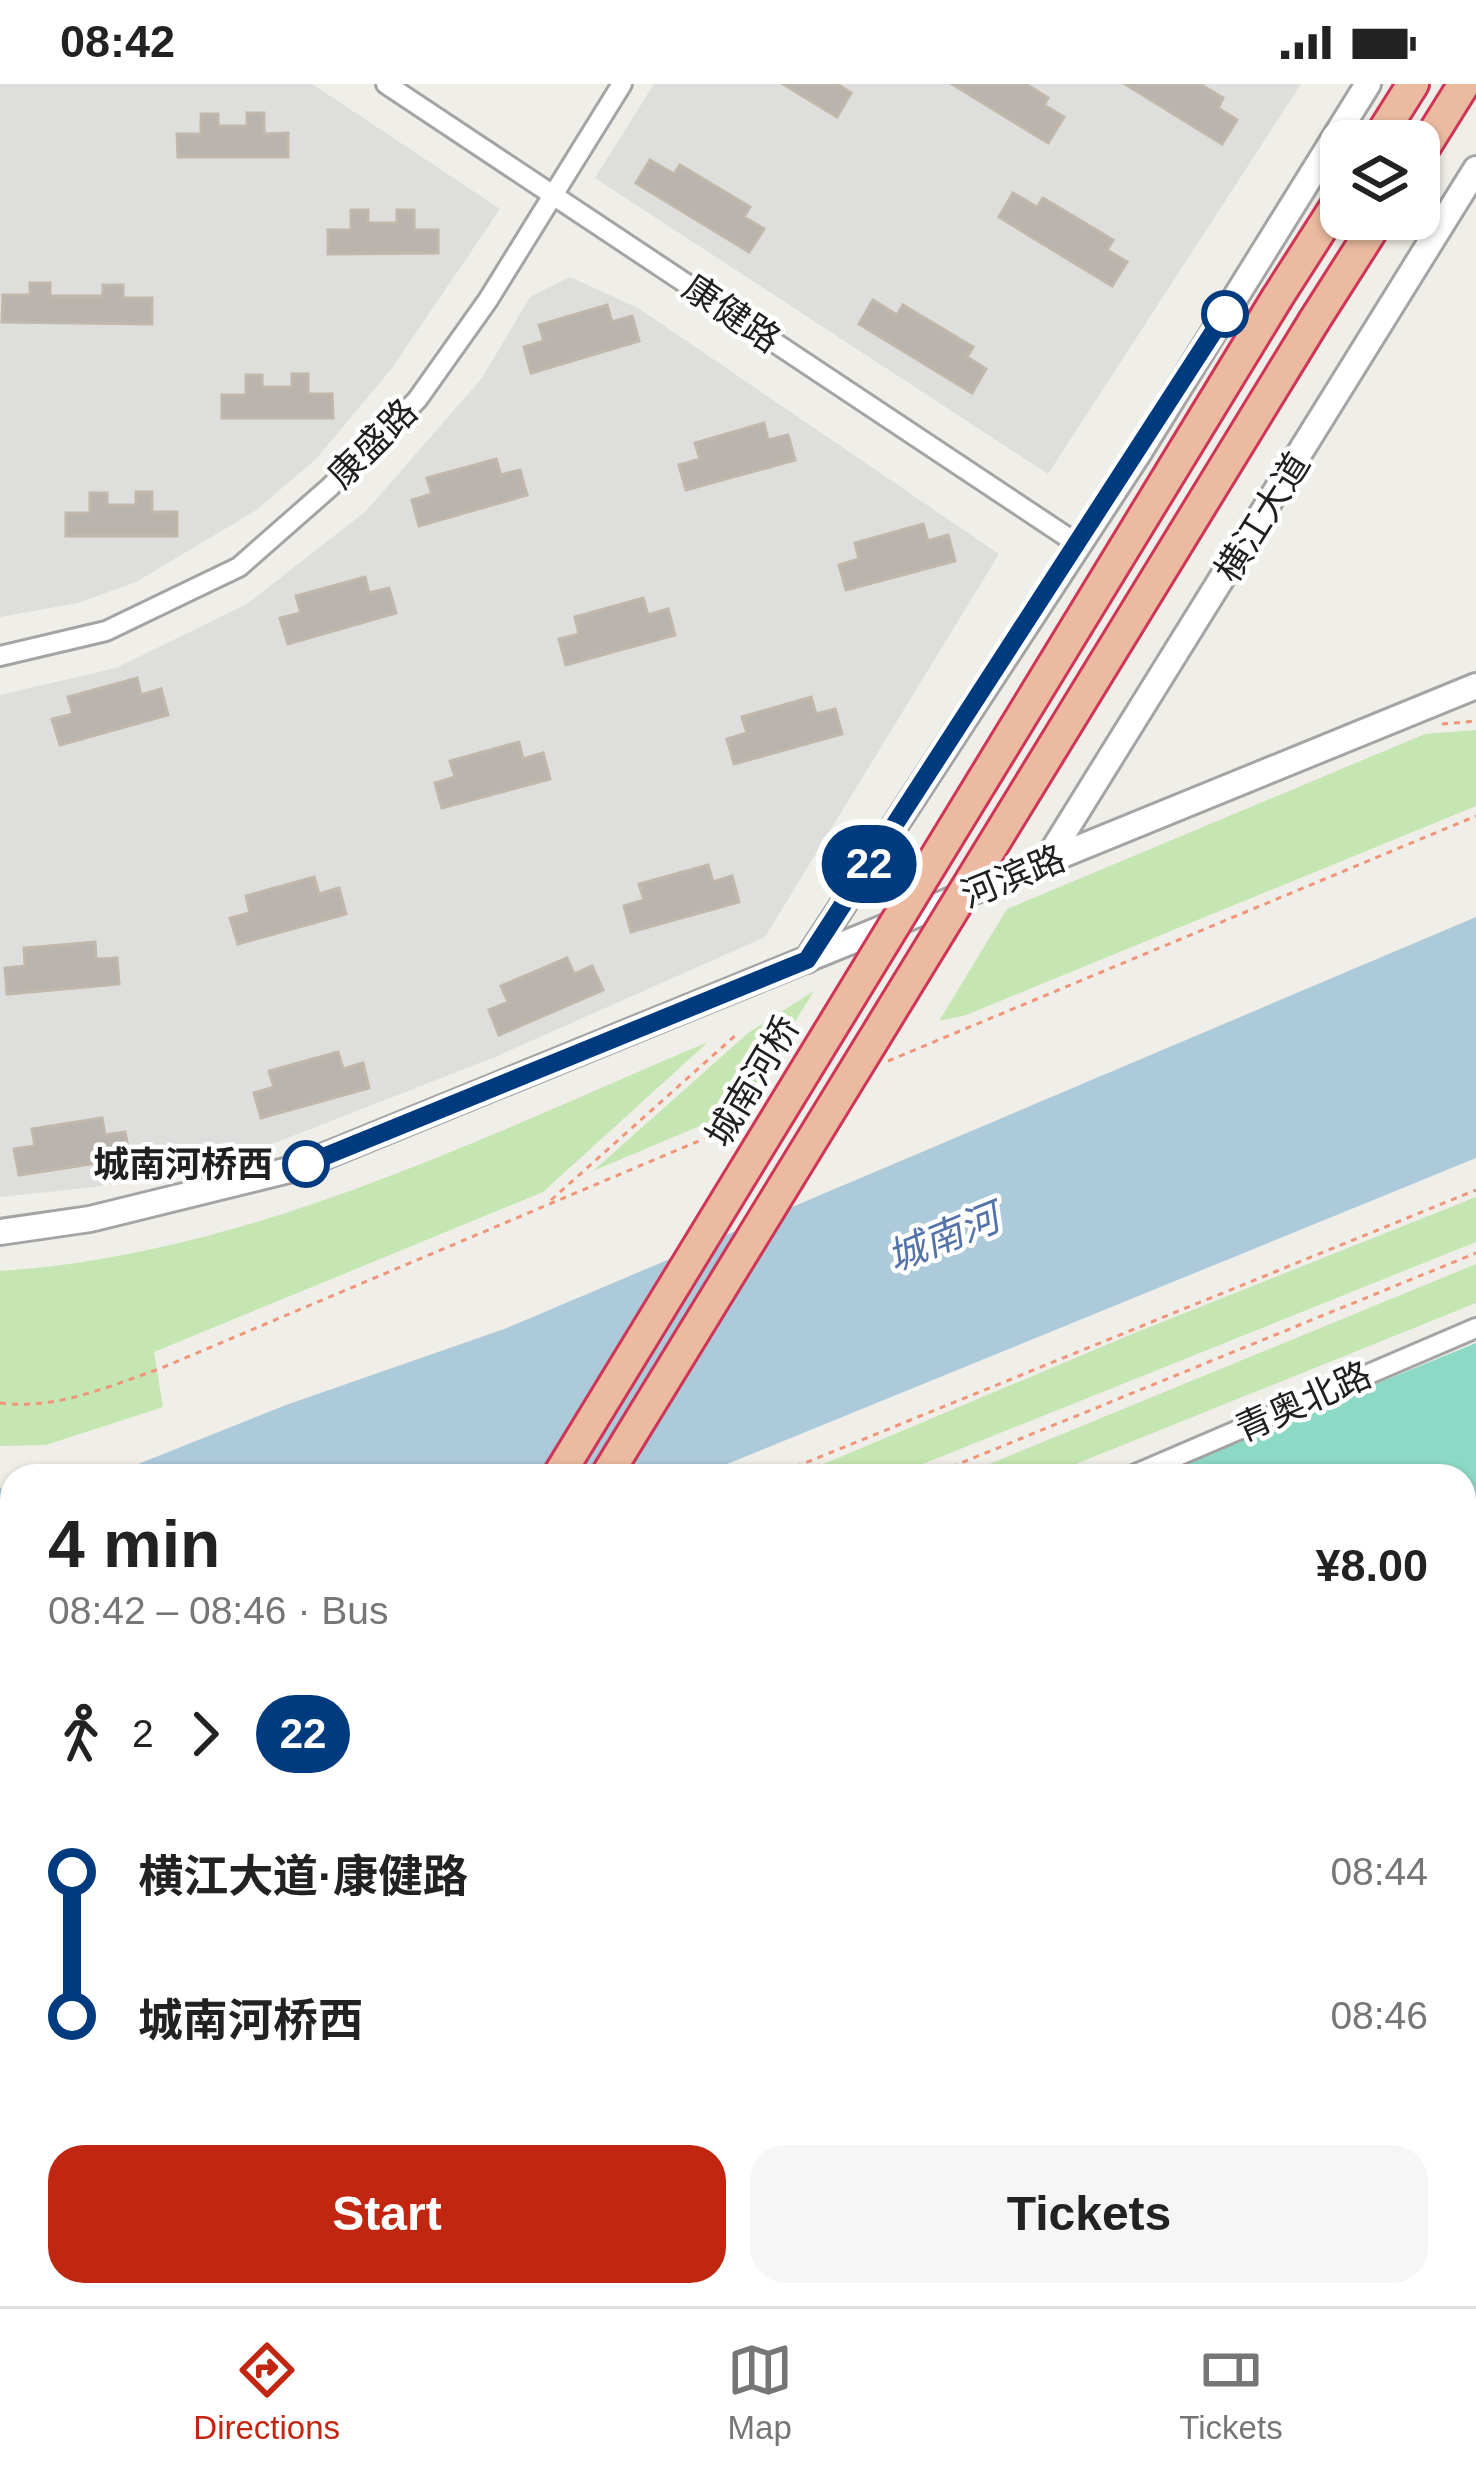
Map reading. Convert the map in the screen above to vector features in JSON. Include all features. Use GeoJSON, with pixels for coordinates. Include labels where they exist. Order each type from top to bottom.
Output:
{"type":"FeatureCollection","features":[{"type":"Feature","properties":{"kind":"highway"},"geometry":{"type":"LineString","coordinates":[[1390,120],[1413,84]]}},
{"type":"Feature","properties":{"kind":"highway"},"geometry":{"type":"LineString","coordinates":[[1440,123],[1465,84]]}},
{"type":"Feature","properties":{"kind":"highway","name":"城南河桥"},"geometry":{"type":"LineString","coordinates":[[565,1464],[1320,231]]}},
{"type":"Feature","properties":{"kind":"highway"},"geometry":{"type":"LineString","coordinates":[[613,1464],[1366,240]]}},
{"type":"Feature","properties":{"kind":"street","name":"康健路"},"geometry":{"type":"LineString","coordinates":[[386,84],[1076,543]]}},
{"type":"Feature","properties":{"kind":"street","name":"康盛路"},"geometry":{"type":"LineString","coordinates":[[0,656],[106,631],[239,567],[330,487],[416,400],[488,300],[622,84]]}},
{"type":"Feature","properties":{"kind":"street"},"geometry":{"type":"LineString","coordinates":[[807,960],[1138,454],[1368,84]]}},
{"type":"Feature","properties":{"kind":"street","name":"横江大道"},"geometry":{"type":"LineString","coordinates":[[1045,863],[1476,169]]}},
{"type":"Feature","properties":{"kind":"street","name":"河滨路"},"geometry":{"type":"LineString","coordinates":[[0,1232],[90,1219],[292,1169],[1476,686]]}},
{"type":"Feature","properties":{"kind":"street","name":"青奥北路"},"geometry":{"type":"LineString","coordinates":[[1159,1464],[1476,1328]]}},
{"type":"Feature","properties":{"kind":"path"},"geometry":{"type":"LineString","coordinates":[[545,1206],[737,1034]]}},
{"type":"Feature","properties":{"kind":"path"},"geometry":{"type":"LineString","coordinates":[[802,1464],[1476,1190]]}},
{"type":"Feature","properties":{"kind":"path"},"geometry":{"type":"LineString","coordinates":[[958,1464],[1476,1253]]}},
{"type":"Feature","properties":{"kind":"path"},"geometry":{"type":"LineString","coordinates":[[0,1403],[60,1402],[159,1369]]}},
{"type":"Feature","properties":{"kind":"shaded area"},"geometry":{"type":"Polygon","coordinates":[[[0,84],[312,84],[500,209],[392,368],[316,459],[255,511],[136,582],[78,603],[0,617],[0,84]]]}},
{"type":"Feature","properties":{"kind":"shaded area"},"geometry":{"type":"Polygon","coordinates":[[[654,84],[1301,84],[1048,474],[595,178],[654,84]]]}},
{"type":"Feature","properties":{"kind":"shaded area"},"geometry":{"type":"Polygon","coordinates":[[[570,277],[638,308],[999,554],[765,937],[495,1057],[241,1156],[95,1187],[0,1197],[0,695],[116,668],[247,604],[366,511],[482,378],[530,297],[570,277]]]}},
{"type":"Feature","properties":{"kind":"green space"},"geometry":{"type":"Polygon","coordinates":[[[1476,730],[1476,806],[966,1015],[939,1021],[1007,909],[1425,734],[1476,730]]]}},
{"type":"Feature","properties":{"kind":"green space"},"geometry":{"type":"Polygon","coordinates":[[[814,991],[740,1109],[593,1171],[748,1033],[814,991]]]}},
{"type":"Feature","properties":{"kind":"green space"},"geometry":{"type":"Polygon","coordinates":[[[708,1042],[543,1192],[154,1352],[163,1407],[46,1445],[0,1446],[0,1271],[93,1260],[274,1217],[450,1152],[708,1042]]]}},
{"type":"Feature","properties":{"kind":"green space"},"geometry":{"type":"Polygon","coordinates":[[[1476,1197],[1476,1242],[923,1464],[823,1464],[1476,1197]]]}},
{"type":"Feature","properties":{"kind":"green space"},"geometry":{"type":"Polygon","coordinates":[[[1476,1264],[1476,1303],[1076,1464],[989,1464],[1476,1264]]]}},
{"type":"Feature","properties":{"kind":"green space"},"geometry":{"type":"Polygon","coordinates":[[[1476,1343],[1476,1464],[1180,1464],[1476,1343]]]}},
{"type":"Feature","properties":{"kind":"water","name":"城南河"},"geometry":{"type":"Polygon","coordinates":[[[1476,917],[1476,1158],[727,1464],[138,1464],[286,1405],[507,1328],[1476,917]]]}},
{"type":"Feature","properties":{"kind":"building"},"geometry":{"type":"Polygon","coordinates":[[[783,84],[837,84],[851,93],[837,117],[783,84]]]}},
{"type":"Feature","properties":{"kind":"building"},"geometry":{"type":"Polygon","coordinates":[[[952,84],[1026,84],[1048,98],[1044,105],[1064,117],[1048,143],[952,84]]]}},
{"type":"Feature","properties":{"kind":"building"},"geometry":{"type":"Polygon","coordinates":[[[1125,84],[1200,84],[1223,98],[1218,108],[1237,120],[1222,144],[1125,84]]]}},
{"type":"Feature","properties":{"kind":"building"},"geometry":{"type":"Polygon","coordinates":[[[247,113],[264,113],[264,134],[288,133],[288,157],[178,157],[177,134],[201,134],[201,114],[218,114],[218,126],[247,126],[247,113]]]}},
{"type":"Feature","properties":{"kind":"building"},"geometry":{"type":"Polygon","coordinates":[[[650,160],[674,174],[680,165],[750,207],[744,217],[764,229],[749,252],[636,183],[650,160]]]}},
{"type":"Feature","properties":{"kind":"building"},"geometry":{"type":"Polygon","coordinates":[[[1013,193],[1037,207],[1043,198],[1113,240],[1107,250],[1127,262],[1112,286],[999,217],[1013,193]]]}},
{"type":"Feature","properties":{"kind":"building"},"geometry":{"type":"Polygon","coordinates":[[[351,210],[368,210],[368,223],[397,223],[397,210],[414,210],[414,230],[438,230],[438,253],[328,254],[328,230],[351,230],[351,210]]]}},
{"type":"Feature","properties":{"kind":"building"},"geometry":{"type":"Polygon","coordinates":[[[30,283],[50,283],[50,296],[103,296],[103,285],[123,285],[123,298],[152,298],[152,324],[2,322],[3,295],[30,295],[30,283]]]}},
{"type":"Feature","properties":{"kind":"building"},"geometry":{"type":"Polygon","coordinates":[[[873,300],[897,315],[903,305],[973,347],[967,357],[986,369],[972,393],[859,324],[873,300]]]}},
{"type":"Feature","properties":{"kind":"building"},"geometry":{"type":"Polygon","coordinates":[[[607,305],[612,322],[632,316],[639,341],[531,373],[524,347],[544,341],[539,325],[607,305]]]}},
{"type":"Feature","properties":{"kind":"building"},"geometry":{"type":"Polygon","coordinates":[[[292,374],[308,374],[308,394],[332,394],[333,418],[222,418],[222,395],[246,395],[246,375],[262,375],[262,387],[292,387],[292,374]]]}},
{"type":"Feature","properties":{"kind":"building"},"geometry":{"type":"Polygon","coordinates":[[[764,423],[768,440],[788,435],[795,460],[686,490],[679,465],[700,459],[695,443],[764,423]]]}},
{"type":"Feature","properties":{"kind":"building"},"geometry":{"type":"Polygon","coordinates":[[[496,459],[501,475],[520,470],[527,495],[419,526],[412,500],[432,494],[427,478],[496,459]]]}},
{"type":"Feature","properties":{"kind":"building"},"geometry":{"type":"Polygon","coordinates":[[[136,492],[152,492],[152,512],[177,512],[177,536],[66,536],[66,513],[90,513],[90,493],[107,493],[107,505],[136,505],[136,492]]]}},
{"type":"Feature","properties":{"kind":"building"},"geometry":{"type":"Polygon","coordinates":[[[923,524],[928,541],[948,535],[955,561],[846,590],[839,565],[859,559],[855,543],[923,524]]]}},
{"type":"Feature","properties":{"kind":"building"},"geometry":{"type":"Polygon","coordinates":[[[365,577],[369,593],[389,588],[396,613],[288,644],[280,618],[301,613],[296,596],[365,577]]]}},
{"type":"Feature","properties":{"kind":"building"},"geometry":{"type":"Polygon","coordinates":[[[643,598],[648,615],[668,609],[675,635],[566,665],[559,639],[579,634],[575,617],[643,598]]]}},
{"type":"Feature","properties":{"kind":"building"},"geometry":{"type":"Polygon","coordinates":[[[137,678],[141,695],[161,689],[168,715],[60,745],[52,719],[73,714],[68,697],[137,678]]]}},
{"type":"Feature","properties":{"kind":"building"},"geometry":{"type":"Polygon","coordinates":[[[811,697],[816,714],[835,709],[842,734],[734,764],[727,739],[747,733],[742,717],[811,697]]]}},
{"type":"Feature","properties":{"kind":"building"},"geometry":{"type":"Polygon","coordinates":[[[519,742],[523,759],[543,753],[550,779],[442,808],[435,783],[455,777],[450,761],[519,742]]]}},
{"type":"Feature","properties":{"kind":"building"},"geometry":{"type":"Polygon","coordinates":[[[708,865],[713,882],[732,876],[739,902],[631,932],[624,906],[644,900],[639,884],[708,865]]]}},
{"type":"Feature","properties":{"kind":"building"},"geometry":{"type":"Polygon","coordinates":[[[314,877],[319,894],[339,888],[346,914],[238,944],[230,918],[250,913],[246,896],[314,877]]]}},
{"type":"Feature","properties":{"kind":"building"},"geometry":{"type":"Polygon","coordinates":[[[95,942],[96,959],[117,958],[119,984],[7,994],[5,968],[25,966],[24,948],[95,942]]]}},
{"type":"Feature","properties":{"kind":"building"},"geometry":{"type":"Polygon","coordinates":[[[567,958],[574,974],[592,966],[603,990],[499,1035],[489,1010],[508,1002],[501,986],[567,958]]]}},
{"type":"Feature","properties":{"kind":"building"},"geometry":{"type":"Polygon","coordinates":[[[338,1052],[343,1069],[363,1063],[369,1088],[261,1118],[254,1093],[274,1087],[269,1071],[338,1052]]]}},
{"type":"Feature","properties":{"kind":"building"},"geometry":{"type":"Polygon","coordinates":[[[102,1118],[105,1135],[125,1132],[130,1158],[19,1175],[14,1149],[35,1146],[32,1129],[102,1118]]]}},
{"type":"Feature","properties":{"kind":"bus line","name":"22"},"geometry":{"type":"LineString","coordinates":[[306,1164],[807,960],[1225,314]]}},
{"type":"Feature","properties":{"kind":"place","name":"城南河桥西"},"geometry":{"type":"Point","coordinates":[306,1164]}}]}
